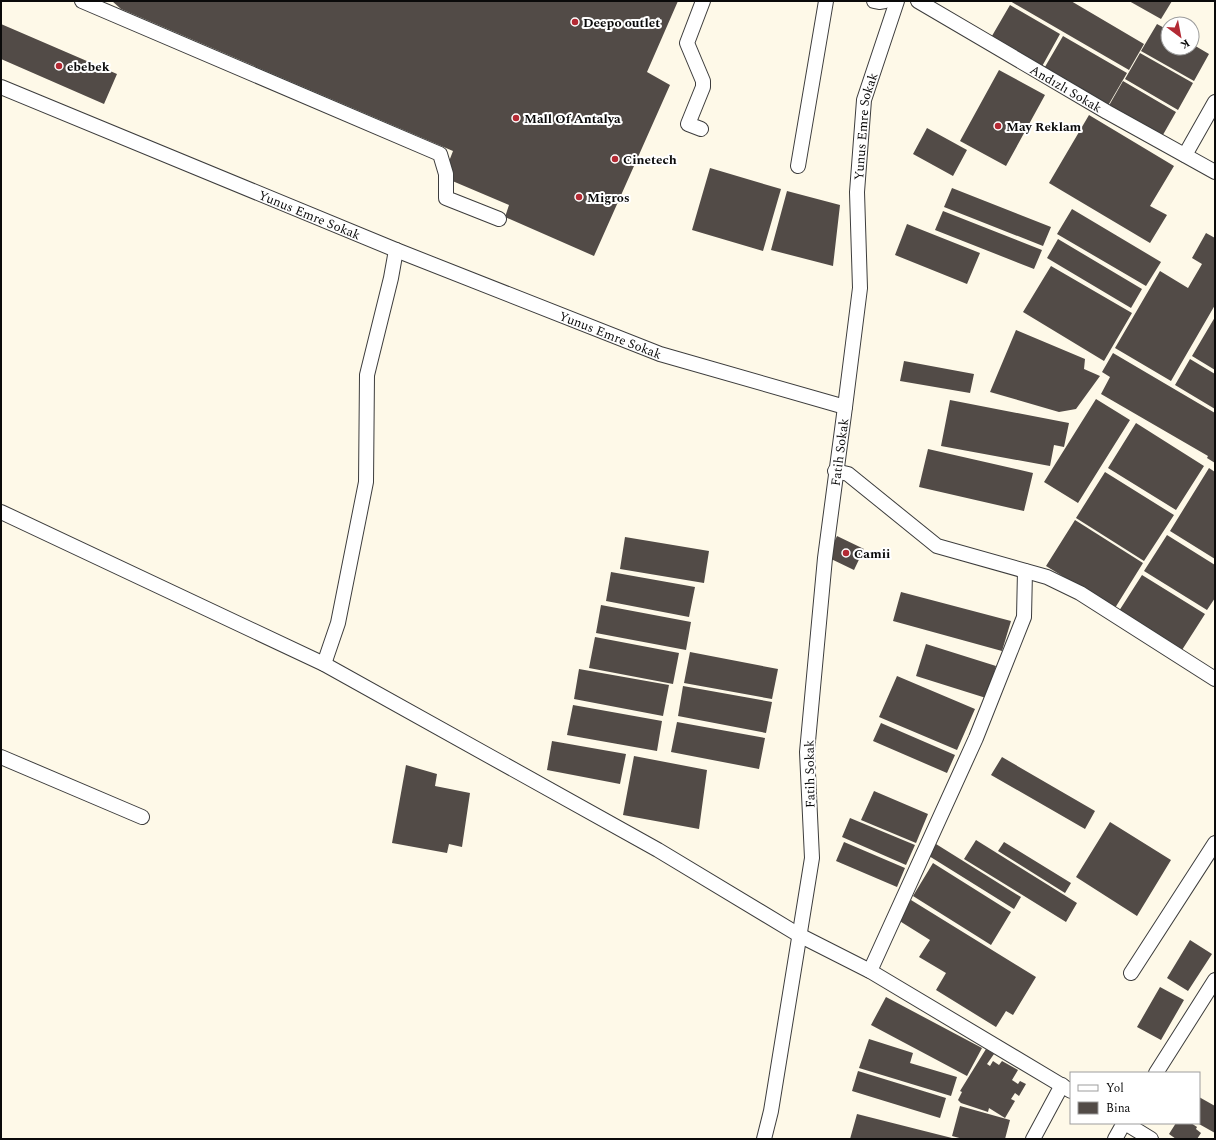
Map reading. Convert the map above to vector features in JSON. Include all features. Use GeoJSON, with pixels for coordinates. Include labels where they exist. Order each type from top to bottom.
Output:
{"type":"FeatureCollection","features":[{"type":"Feature","properties":{"kind":"street"},"geometry":{"type":"LineString","coordinates":[[82,1],[440,154],[446,174],[446,198],[499,219]]}},
{"type":"Feature","properties":{"kind":"street"},"geometry":{"type":"LineString","coordinates":[[701,129],[688,124],[703,87],[703,81],[686,43],[704,1]]}},
{"type":"Feature","properties":{"kind":"street"},"geometry":{"type":"LineString","coordinates":[[798,166],[826,1]]}},
{"type":"Feature","properties":{"kind":"street"},"geometry":{"type":"LineString","coordinates":[[874,1],[885,1]]}},
{"type":"Feature","properties":{"kind":"street","name":"Yunus Emre Sokak"},"geometry":{"type":"LineString","coordinates":[[1,87],[396,250],[660,354],[845,407],[860,288],[857,192],[864,100],[896,1]]}},
{"type":"Feature","properties":{"kind":"street","name":"Andızlı Sokak"},"geometry":{"type":"LineString","coordinates":[[918,1],[1107,112],[1215,172]]}},
{"type":"Feature","properties":{"kind":"street"},"geometry":{"type":"LineString","coordinates":[[1185,155],[1215,102]]}},
{"type":"Feature","properties":{"kind":"street"},"geometry":{"type":"LineString","coordinates":[[324,664],[338,623],[366,482],[366,375],[396,250]]}},
{"type":"Feature","properties":{"kind":"street","name":"Fatih Sokak"},"geometry":{"type":"LineString","coordinates":[[764,1139],[771,1111],[812,858],[807,752],[824,558],[845,407]]}},
{"type":"Feature","properties":{"kind":"street"},"geometry":{"type":"LineString","coordinates":[[835,471],[848,474],[937,546],[1047,578],[1080,593],[1215,679]]}},
{"type":"Feature","properties":{"kind":"street"},"geometry":{"type":"LineString","coordinates":[[1,512],[324,664],[658,850],[799,935],[870,971],[1067,1088],[1033,1139]]}},
{"type":"Feature","properties":{"kind":"street"},"geometry":{"type":"LineString","coordinates":[[870,971],[976,738],[1024,617],[1025,571]]}},
{"type":"Feature","properties":{"kind":"street"},"geometry":{"type":"LineString","coordinates":[[1,757],[142,817]]}},
{"type":"Feature","properties":{"kind":"street"},"geometry":{"type":"LineString","coordinates":[[1131,973],[1215,843]]}},
{"type":"Feature","properties":{"kind":"street"},"geometry":{"type":"LineString","coordinates":[[1157,1072],[1215,980]]}},
{"type":"Feature","properties":{"kind":"street"},"geometry":{"type":"LineString","coordinates":[[1115,1139],[1124,1124]]}},
{"type":"Feature","properties":{"kind":"street"},"geometry":{"type":"LineString","coordinates":[[1127,1124],[1151,1139]]}},
{"type":"Feature","properties":{"kind":"building","name":"Mall Of Antalya"},"geometry":{"type":"Polygon","coordinates":[[[112,1],[678,1],[647,72],[670,85],[594,256],[505,217],[509,205],[443,177],[453,151],[121,9],[112,1]]]}},
{"type":"Feature","properties":{"kind":"building"},"geometry":{"type":"Polygon","coordinates":[[[1010,1],[1071,1],[1144,44],[1129,70],[1010,1]]]}},
{"type":"Feature","properties":{"kind":"building"},"geometry":{"type":"Polygon","coordinates":[[[1129,1],[1172,1],[1163,16],[1160,16],[1160,18],[1129,1]]]}},
{"type":"Feature","properties":{"kind":"building"},"geometry":{"type":"Polygon","coordinates":[[[1010,5],[1060,34],[1040,70],[989,41],[1010,5]]]}},
{"type":"Feature","properties":{"kind":"building","name":"ebebek"},"geometry":{"type":"Polygon","coordinates":[[[1,24],[117,74],[104,104],[1,59],[1,24]]]}},
{"type":"Feature","properties":{"kind":"building"},"geometry":{"type":"Polygon","coordinates":[[[1157,24],[1160,26],[1160,56],[1200,56],[1200,49],[1209,54],[1194,81],[1141,51],[1157,24]]]}},
{"type":"Feature","properties":{"kind":"building"},"geometry":{"type":"Polygon","coordinates":[[[1063,36],[1127,73],[1106,109],[1042,72],[1063,36]]]}},
{"type":"Feature","properties":{"kind":"building"},"geometry":{"type":"Polygon","coordinates":[[[1140,53],[1193,83],[1178,110],[1125,79],[1140,53]]]}},
{"type":"Feature","properties":{"kind":"building","name":"May Reklam"},"geometry":{"type":"Polygon","coordinates":[[[999,70],[1045,95],[1006,166],[960,141],[999,70]]]}},
{"type":"Feature","properties":{"kind":"building"},"geometry":{"type":"Polygon","coordinates":[[[1123,81],[1176,112],[1160,140],[1107,109],[1123,81]]]}},
{"type":"Feature","properties":{"kind":"building"},"geometry":{"type":"Polygon","coordinates":[[[1089,115],[1174,166],[1150,206],[1167,215],[1150,243],[1049,183],[1089,115]]]}},
{"type":"Feature","properties":{"kind":"building"},"geometry":{"type":"Polygon","coordinates":[[[927,128],[967,150],[953,176],[913,154],[927,128]]]}},
{"type":"Feature","properties":{"kind":"building"},"geometry":{"type":"Polygon","coordinates":[[[710,168],[781,189],[763,251],[692,230],[710,168]]]}},
{"type":"Feature","properties":{"kind":"building"},"geometry":{"type":"Polygon","coordinates":[[[952,188],[1051,227],[1043,246],[944,207],[952,188]]]}},
{"type":"Feature","properties":{"kind":"building"},"geometry":{"type":"Polygon","coordinates":[[[787,191],[840,205],[833,266],[771,250],[787,191]]]}},
{"type":"Feature","properties":{"kind":"building"},"geometry":{"type":"Polygon","coordinates":[[[1072,209],[1161,262],[1146,286],[1057,234],[1072,209]]]}},
{"type":"Feature","properties":{"kind":"building"},"geometry":{"type":"Polygon","coordinates":[[[943,211],[1042,250],[1034,269],[935,230],[943,211]]]}},
{"type":"Feature","properties":{"kind":"building"},"geometry":{"type":"Polygon","coordinates":[[[907,224],[980,253],[967,284],[895,255],[907,224]]]}},
{"type":"Feature","properties":{"kind":"building"},"geometry":{"type":"Polygon","coordinates":[[[1206,233],[1215,238],[1215,305],[1171,381],[1115,348],[1160,271],[1188,288],[1202,264],[1192,258],[1206,233]]]}},
{"type":"Feature","properties":{"kind":"building"},"geometry":{"type":"Polygon","coordinates":[[[1058,239],[1142,289],[1131,308],[1047,258],[1058,239]]]}},
{"type":"Feature","properties":{"kind":"building"},"geometry":{"type":"Polygon","coordinates":[[[1051,266],[1132,313],[1104,361],[1023,312],[1051,266]]]}},
{"type":"Feature","properties":{"kind":"building"},"geometry":{"type":"Polygon","coordinates":[[[1215,317],[1215,370],[1192,356],[1215,317]]]}},
{"type":"Feature","properties":{"kind":"building"},"geometry":{"type":"Polygon","coordinates":[[[1016,330],[1085,359],[1084,369],[1100,376],[1076,409],[1059,412],[990,392],[1016,330]]]}},
{"type":"Feature","properties":{"kind":"building"},"geometry":{"type":"Polygon","coordinates":[[[1113,353],[1215,413],[1215,463],[1207,458],[1208,456],[1101,394],[1110,377],[1102,372],[1113,353]]]}},
{"type":"Feature","properties":{"kind":"building"},"geometry":{"type":"Polygon","coordinates":[[[1190,359],[1215,374],[1215,409],[1175,385],[1190,359]]]}},
{"type":"Feature","properties":{"kind":"building"},"geometry":{"type":"Polygon","coordinates":[[[904,361],[974,374],[970,393],[900,381],[904,361]]]}},
{"type":"Feature","properties":{"kind":"building"},"geometry":{"type":"Polygon","coordinates":[[[1096,399],[1130,420],[1078,503],[1044,482],[1096,399]]]}},
{"type":"Feature","properties":{"kind":"building"},"geometry":{"type":"Polygon","coordinates":[[[950,400],[1069,423],[1064,447],[1054,445],[1050,466],[941,446],[950,400]]]}},
{"type":"Feature","properties":{"kind":"building"},"geometry":{"type":"Polygon","coordinates":[[[1136,423],[1204,466],[1176,510],[1108,468],[1136,423]]]}},
{"type":"Feature","properties":{"kind":"building"},"geometry":{"type":"Polygon","coordinates":[[[928,449],[1033,473],[1024,511],[919,487],[928,449]]]}},
{"type":"Feature","properties":{"kind":"building"},"geometry":{"type":"Polygon","coordinates":[[[1209,468],[1215,472],[1215,559],[1170,531],[1209,468]]]}},
{"type":"Feature","properties":{"kind":"building"},"geometry":{"type":"Polygon","coordinates":[[[1105,472],[1174,515],[1144,561],[1076,518],[1105,472]]]}},
{"type":"Feature","properties":{"kind":"building"},"geometry":{"type":"Polygon","coordinates":[[[1075,520],[1143,563],[1115,608],[1046,566],[1075,520]]]}},
{"type":"Feature","properties":{"kind":"building"},"geometry":{"type":"Polygon","coordinates":[[[1167,535],[1215,565],[1215,598],[1207,610],[1144,571],[1167,535]]]}},
{"type":"Feature","properties":{"kind":"building","name":"Camii"},"geometry":{"type":"Polygon","coordinates":[[[837,536],[864,549],[854,570],[827,557],[837,536]]]}},
{"type":"Feature","properties":{"kind":"building"},"geometry":{"type":"Polygon","coordinates":[[[625,537],[709,551],[704,583],[620,569],[625,537]]]}},
{"type":"Feature","properties":{"kind":"building"},"geometry":{"type":"Polygon","coordinates":[[[611,572],[695,587],[689,617],[606,601],[611,572]]]}},
{"type":"Feature","properties":{"kind":"building"},"geometry":{"type":"Polygon","coordinates":[[[1142,575],[1205,614],[1182,650],[1119,611],[1142,575]]]}},
{"type":"Feature","properties":{"kind":"building"},"geometry":{"type":"Polygon","coordinates":[[[901,592],[1011,621],[1002,651],[893,621],[901,592]]]}},
{"type":"Feature","properties":{"kind":"building"},"geometry":{"type":"Polygon","coordinates":[[[601,605],[691,622],[686,650],[596,633],[601,605]]]}},
{"type":"Feature","properties":{"kind":"building"},"geometry":{"type":"Polygon","coordinates":[[[595,637],[679,653],[673,684],[589,668],[595,637]]]}},
{"type":"Feature","properties":{"kind":"building"},"geometry":{"type":"Polygon","coordinates":[[[926,644],[996,666],[986,698],[916,676],[926,644]]]}},
{"type":"Feature","properties":{"kind":"building"},"geometry":{"type":"Polygon","coordinates":[[[690,652],[778,669],[772,699],[684,683],[690,652]]]}},
{"type":"Feature","properties":{"kind":"building"},"geometry":{"type":"Polygon","coordinates":[[[579,669],[669,685],[663,716],[574,699],[579,669]]]}},
{"type":"Feature","properties":{"kind":"building"},"geometry":{"type":"Polygon","coordinates":[[[897,676],[975,709],[957,750],[879,717],[897,676]]]}},
{"type":"Feature","properties":{"kind":"building"},"geometry":{"type":"Polygon","coordinates":[[[683,686],[772,702],[766,733],[678,716],[683,686]]]}},
{"type":"Feature","properties":{"kind":"building"},"geometry":{"type":"Polygon","coordinates":[[[573,705],[662,721],[657,751],[567,735],[573,705]]]}},
{"type":"Feature","properties":{"kind":"building"},"geometry":{"type":"Polygon","coordinates":[[[677,722],[765,738],[759,769],[671,752],[677,722]]]}},
{"type":"Feature","properties":{"kind":"building"},"geometry":{"type":"Polygon","coordinates":[[[881,723],[955,755],[947,773],[873,741],[881,723]]]}},
{"type":"Feature","properties":{"kind":"building"},"geometry":{"type":"Polygon","coordinates":[[[552,741],[626,754],[620,784],[547,770],[552,741]]]}},
{"type":"Feature","properties":{"kind":"building"},"geometry":{"type":"Polygon","coordinates":[[[634,756],[707,770],[699,829],[623,815],[634,756]]]}},
{"type":"Feature","properties":{"kind":"building"},"geometry":{"type":"Polygon","coordinates":[[[1002,757],[1095,811],[1085,829],[991,775],[1002,757]]]}},
{"type":"Feature","properties":{"kind":"building"},"geometry":{"type":"Polygon","coordinates":[[[406,765],[437,774],[435,786],[470,793],[462,847],[449,844],[447,853],[392,843],[406,765]]]}},
{"type":"Feature","properties":{"kind":"building"},"geometry":{"type":"Polygon","coordinates":[[[874,791],[928,814],[916,843],[861,820],[874,791]]]}},
{"type":"Feature","properties":{"kind":"building"},"geometry":{"type":"Polygon","coordinates":[[[850,818],[915,845],[906,865],[842,837],[850,818]]]}},
{"type":"Feature","properties":{"kind":"building"},"geometry":{"type":"Polygon","coordinates":[[[1110,822],[1171,860],[1137,916],[1076,877],[1110,822]]]}},
{"type":"Feature","properties":{"kind":"building"},"geometry":{"type":"Polygon","coordinates":[[[976,840],[1077,903],[1066,922],[964,859],[976,840]]]}},
{"type":"Feature","properties":{"kind":"building"},"geometry":{"type":"Polygon","coordinates":[[[844,842],[905,868],[897,887],[836,861],[844,842]]]}},
{"type":"Feature","properties":{"kind":"building"},"geometry":{"type":"Polygon","coordinates":[[[1004,842],[1071,883],[1065,893],[998,851],[1004,842]]]}},
{"type":"Feature","properties":{"kind":"building"},"geometry":{"type":"Polygon","coordinates":[[[936,844],[1021,897],[1014,909],[929,856],[936,844]]]}},
{"type":"Feature","properties":{"kind":"building"},"geometry":{"type":"Polygon","coordinates":[[[933,863],[1011,912],[991,945],[913,896],[933,863]]]}},
{"type":"Feature","properties":{"kind":"building"},"geometry":{"type":"Polygon","coordinates":[[[911,900],[1036,977],[1013,1015],[1006,1011],[996,1027],[936,990],[946,973],[919,957],[930,940],[898,920],[911,900]]]}},
{"type":"Feature","properties":{"kind":"building"},"geometry":{"type":"Polygon","coordinates":[[[1190,940],[1212,954],[1188,991],[1167,978],[1190,940]]]}},
{"type":"Feature","properties":{"kind":"building"},"geometry":{"type":"Polygon","coordinates":[[[1160,987],[1184,1000],[1161,1040],[1137,1027],[1160,987]]]}},
{"type":"Feature","properties":{"kind":"building"},"geometry":{"type":"Polygon","coordinates":[[[886,997],[982,1048],[967,1076],[871,1025],[886,997]]]}},
{"type":"Feature","properties":{"kind":"building"},"geometry":{"type":"Polygon","coordinates":[[[869,1039],[913,1053],[910,1063],[957,1077],[951,1096],[859,1068],[869,1039]]]}},
{"type":"Feature","properties":{"kind":"building"},"geometry":{"type":"Polygon","coordinates":[[[986,1049],[994,1054],[987,1064],[990,1066],[993,1061],[999,1065],[1002,1061],[1018,1070],[1012,1080],[1018,1084],[1020,1081],[1026,1084],[1019,1096],[1015,1093],[1011,1099],[1015,1101],[1005,1118],[989,1108],[988,1112],[961,1103],[958,1100],[962,1092],[960,1091],[986,1049]]]}},
{"type":"Feature","properties":{"kind":"building"},"geometry":{"type":"Polygon","coordinates":[[[858,1071],[946,1098],[940,1118],[852,1091],[858,1071]]]}},
{"type":"Feature","properties":{"kind":"building"},"geometry":{"type":"Polygon","coordinates":[[[1200,1098],[1215,1106],[1215,1133],[1199,1124],[1200,1098]]]}},
{"type":"Feature","properties":{"kind":"building"},"geometry":{"type":"Polygon","coordinates":[[[960,1106],[1010,1120],[1005,1139],[963,1139],[952,1136],[960,1106]]]}},
{"type":"Feature","properties":{"kind":"building"},"geometry":{"type":"Polygon","coordinates":[[[857,1114],[952,1138],[952,1139],[850,1139],[857,1114]]]}},
{"type":"Feature","properties":{"kind":"building"},"geometry":{"type":"Polygon","coordinates":[[[1175,1124],[1192,1124],[1197,1127],[1196,1129],[1201,1133],[1197,1139],[1176,1139],[1169,1134],[1175,1124]]]}},
{"type":"Feature","properties":{"kind":"place","name":"Deepo outlet"},"geometry":{"type":"Point","coordinates":[575,22]}},
{"type":"Feature","properties":{"kind":"place","name":"ebebek"},"geometry":{"type":"Point","coordinates":[59,66]}},
{"type":"Feature","properties":{"kind":"place","name":"Mall Of Antalya"},"geometry":{"type":"Point","coordinates":[516,118]}},
{"type":"Feature","properties":{"kind":"place","name":"May Reklam"},"geometry":{"type":"Point","coordinates":[998,126]}},
{"type":"Feature","properties":{"kind":"place","name":"Cinetech"},"geometry":{"type":"Point","coordinates":[615,159]}},
{"type":"Feature","properties":{"kind":"place","name":"Migros"},"geometry":{"type":"Point","coordinates":[579,197]}},
{"type":"Feature","properties":{"kind":"place","name":"Camii"},"geometry":{"type":"Point","coordinates":[846,553]}}]}
